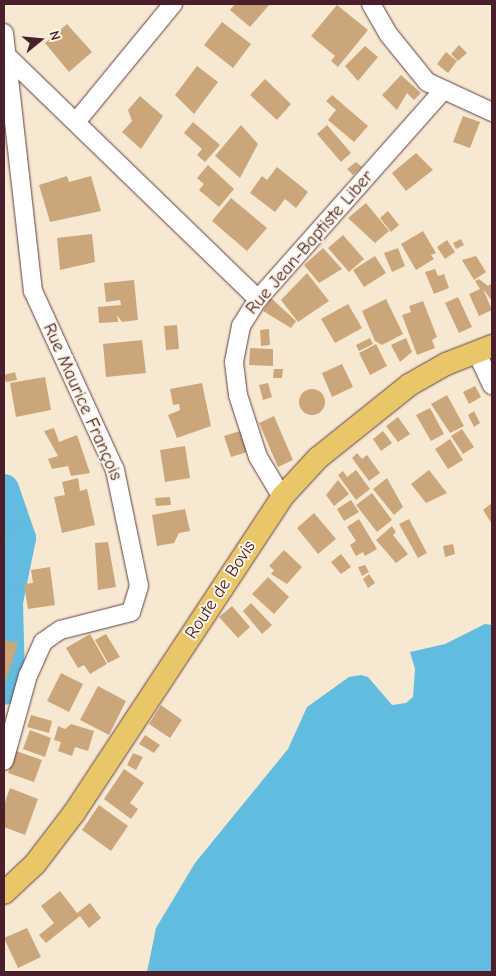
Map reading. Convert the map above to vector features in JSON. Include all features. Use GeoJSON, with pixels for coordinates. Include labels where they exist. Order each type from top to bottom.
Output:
{"type":"FeatureCollection","features":[{"type":"Feature","properties":{"kind":"main road","name":"Route de Bovis"},"geometry":{"type":"LineString","coordinates":[[4,893],[35,864],[74,813],[282,497],[357,423],[417,381],[484,349]]}},
{"type":"Feature","properties":{"kind":"street"},"geometry":{"type":"LineString","coordinates":[[76,122],[173,4]]}},
{"type":"Feature","properties":{"kind":"street"},"geometry":{"type":"LineString","coordinates":[[372,4],[411,65],[442,92],[492,112]]}},
{"type":"Feature","properties":{"kind":"street","name":"Rue Maurice François"},"geometry":{"type":"LineString","coordinates":[[4,32],[33,291],[115,470],[139,586],[131,612],[60,630],[43,642],[28,675],[4,761]]}},
{"type":"Feature","properties":{"kind":"street"},"geometry":{"type":"LineString","coordinates":[[6,55],[258,299]]}},
{"type":"Feature","properties":{"kind":"street","name":"Rue Jean-Baptiste Liber"},"geometry":{"type":"LineString","coordinates":[[282,497],[258,457],[235,374],[236,341],[258,299],[442,92]]}},
{"type":"Feature","properties":{"kind":"street"},"geometry":{"type":"LineString","coordinates":[[484,349],[492,386]]}},
{"type":"Feature","properties":{"kind":"water"},"geometry":{"type":"Polygon","coordinates":[[[485,624],[492,625],[492,972],[147,972],[156,928],[195,863],[288,749],[307,707],[349,677],[361,675],[368,677],[392,705],[406,703],[413,697],[415,669],[410,652],[445,644],[485,624]]]}},
{"type":"Feature","properties":{"kind":"building"},"geometry":{"type":"Polygon","coordinates":[[[235,4],[270,4],[250,27],[230,10],[235,4]]]}},
{"type":"Feature","properties":{"kind":"building"},"geometry":{"type":"Polygon","coordinates":[[[337,5],[368,30],[338,67],[331,61],[335,56],[311,36],[337,5]]]}},
{"type":"Feature","properties":{"kind":"building"},"geometry":{"type":"Polygon","coordinates":[[[222,22],[251,44],[233,68],[204,45],[222,22]]]}},
{"type":"Feature","properties":{"kind":"building"},"geometry":{"type":"Polygon","coordinates":[[[67,24],[92,52],[69,72],[45,43],[67,24]]]}},
{"type":"Feature","properties":{"kind":"building"},"geometry":{"type":"Polygon","coordinates":[[[459,45],[467,53],[458,61],[451,54],[459,45]]]}},
{"type":"Feature","properties":{"kind":"building"},"geometry":{"type":"Polygon","coordinates":[[[365,46],[378,57],[358,81],[345,66],[365,46]]]}},
{"type":"Feature","properties":{"kind":"building"},"geometry":{"type":"Polygon","coordinates":[[[446,52],[457,61],[448,73],[437,64],[446,52]]]}},
{"type":"Feature","properties":{"kind":"building"},"geometry":{"type":"Polygon","coordinates":[[[197,66],[218,82],[194,114],[175,95],[197,66]]]}},
{"type":"Feature","properties":{"kind":"building"},"geometry":{"type":"Polygon","coordinates":[[[401,75],[421,93],[414,100],[407,93],[397,110],[382,95],[401,75]]]}},
{"type":"Feature","properties":{"kind":"building"},"geometry":{"type":"Polygon","coordinates":[[[265,79],[291,104],[277,120],[250,95],[265,79]]]}},
{"type":"Feature","properties":{"kind":"building"},"geometry":{"type":"Polygon","coordinates":[[[332,95],[368,126],[354,142],[328,120],[336,110],[326,101],[332,95]]]}},
{"type":"Feature","properties":{"kind":"building"},"geometry":{"type":"Polygon","coordinates":[[[140,96],[163,116],[141,149],[122,132],[132,121],[128,110],[140,96]]]}},
{"type":"Feature","properties":{"kind":"building"},"geometry":{"type":"Polygon","coordinates":[[[463,116],[480,122],[470,148],[453,142],[463,116]]]}},
{"type":"Feature","properties":{"kind":"building"},"geometry":{"type":"Polygon","coordinates":[[[193,122],[220,145],[205,162],[197,155],[202,149],[184,133],[193,122]]]}},
{"type":"Feature","properties":{"kind":"building"},"geometry":{"type":"Polygon","coordinates":[[[241,125],[258,144],[240,178],[215,156],[241,125]]]}},
{"type":"Feature","properties":{"kind":"building"},"geometry":{"type":"Polygon","coordinates":[[[327,125],[351,153],[341,162],[317,134],[327,125]]]}},
{"type":"Feature","properties":{"kind":"building"},"geometry":{"type":"Polygon","coordinates":[[[416,153],[433,170],[406,191],[392,173],[416,153]]]}},
{"type":"Feature","properties":{"kind":"building"},"geometry":{"type":"Polygon","coordinates":[[[356,162],[362,167],[353,175],[347,169],[356,162]]]}},
{"type":"Feature","properties":{"kind":"building"},"geometry":{"type":"Polygon","coordinates":[[[208,165],[234,189],[219,207],[199,190],[204,184],[197,178],[208,165]]]}},
{"type":"Feature","properties":{"kind":"building"},"geometry":{"type":"Polygon","coordinates":[[[277,167],[308,192],[296,208],[285,199],[275,212],[250,193],[262,176],[267,180],[277,167]]]}},
{"type":"Feature","properties":{"kind":"building"},"geometry":{"type":"Polygon","coordinates":[[[67,176],[69,182],[91,176],[101,211],[50,222],[39,185],[67,176]]]}},
{"type":"Feature","properties":{"kind":"building"},"geometry":{"type":"Polygon","coordinates":[[[231,198],[267,228],[247,251],[212,221],[231,198]]]}},
{"type":"Feature","properties":{"kind":"building"},"geometry":{"type":"Polygon","coordinates":[[[366,203],[389,231],[375,243],[348,218],[366,203]]]}},
{"type":"Feature","properties":{"kind":"building"},"geometry":{"type":"Polygon","coordinates":[[[388,211],[399,225],[391,232],[380,218],[388,211]]]}},
{"type":"Feature","properties":{"kind":"building"},"geometry":{"type":"Polygon","coordinates":[[[423,231],[436,253],[431,255],[434,259],[416,270],[401,244],[423,231]]]}},
{"type":"Feature","properties":{"kind":"building"},"geometry":{"type":"Polygon","coordinates":[[[92,234],[95,262],[60,270],[57,238],[92,234]]]}},
{"type":"Feature","properties":{"kind":"building"},"geometry":{"type":"Polygon","coordinates":[[[343,235],[364,259],[349,272],[328,248],[343,235]]]}},
{"type":"Feature","properties":{"kind":"building"},"geometry":{"type":"Polygon","coordinates":[[[461,239],[464,245],[456,249],[453,243],[461,239]]]}},
{"type":"Feature","properties":{"kind":"building"},"geometry":{"type":"Polygon","coordinates":[[[447,240],[455,252],[445,259],[437,247],[447,240]]]}},
{"type":"Feature","properties":{"kind":"building"},"geometry":{"type":"Polygon","coordinates":[[[323,248],[342,269],[319,283],[304,265],[323,248]]]}},
{"type":"Feature","properties":{"kind":"building"},"geometry":{"type":"Polygon","coordinates":[[[398,248],[405,266],[392,272],[384,253],[398,248]]]}},
{"type":"Feature","properties":{"kind":"building"},"geometry":{"type":"Polygon","coordinates":[[[375,256],[386,273],[364,287],[353,270],[375,256]]]}},
{"type":"Feature","properties":{"kind":"building"},"geometry":{"type":"Polygon","coordinates":[[[476,256],[486,272],[474,280],[462,260],[476,256]]]}},
{"type":"Feature","properties":{"kind":"building"},"geometry":{"type":"Polygon","coordinates":[[[435,269],[438,276],[444,274],[449,288],[434,294],[425,272],[435,269]]]}},
{"type":"Feature","properties":{"kind":"building"},"geometry":{"type":"Polygon","coordinates":[[[307,273],[329,301],[298,322],[281,300],[307,273]]]}},
{"type":"Feature","properties":{"kind":"building"},"geometry":{"type":"Polygon","coordinates":[[[479,279],[488,286],[492,283],[492,301],[483,289],[492,310],[479,316],[469,294],[480,289],[475,281],[479,279]]]}},
{"type":"Feature","properties":{"kind":"building"},"geometry":{"type":"Polygon","coordinates":[[[134,280],[138,320],[122,322],[117,315],[118,322],[99,323],[98,307],[121,305],[120,300],[106,302],[104,283],[134,280]]]}},
{"type":"Feature","properties":{"kind":"building"},"geometry":{"type":"Polygon","coordinates":[[[458,297],[472,327],[459,333],[445,303],[458,297]]]}},
{"type":"Feature","properties":{"kind":"building"},"geometry":{"type":"Polygon","coordinates":[[[271,298],[296,321],[291,328],[263,311],[271,298]]]}},
{"type":"Feature","properties":{"kind":"building"},"geometry":{"type":"Polygon","coordinates":[[[386,299],[403,334],[382,345],[375,341],[362,311],[386,299]]]}},
{"type":"Feature","properties":{"kind":"building"},"geometry":{"type":"Polygon","coordinates":[[[423,301],[437,337],[432,340],[435,348],[417,355],[402,315],[411,312],[409,306],[423,301]]]}},
{"type":"Feature","properties":{"kind":"building"},"geometry":{"type":"Polygon","coordinates":[[[348,304],[362,328],[335,343],[321,319],[348,304]]]}},
{"type":"Feature","properties":{"kind":"building"},"geometry":{"type":"Polygon","coordinates":[[[177,325],[179,349],[166,350],[164,326],[177,325]]]}},
{"type":"Feature","properties":{"kind":"building"},"geometry":{"type":"Polygon","coordinates":[[[269,329],[270,345],[261,346],[260,330],[269,329]]]}},
{"type":"Feature","properties":{"kind":"building"},"geometry":{"type":"Polygon","coordinates":[[[370,338],[373,344],[359,351],[356,345],[370,338]]]}},
{"type":"Feature","properties":{"kind":"building"},"geometry":{"type":"Polygon","coordinates":[[[406,338],[412,352],[400,362],[391,345],[406,338]]]}},
{"type":"Feature","properties":{"kind":"building"},"geometry":{"type":"Polygon","coordinates":[[[142,340],[146,373],[106,377],[103,344],[142,340]]]}},
{"type":"Feature","properties":{"kind":"building"},"geometry":{"type":"Polygon","coordinates":[[[376,344],[387,366],[370,375],[359,353],[376,344]]]}},
{"type":"Feature","properties":{"kind":"building"},"geometry":{"type":"Polygon","coordinates":[[[250,348],[273,349],[273,366],[249,365],[250,348]]]}},
{"type":"Feature","properties":{"kind":"building"},"geometry":{"type":"Polygon","coordinates":[[[342,364],[353,387],[332,397],[322,373],[342,364]]]}},
{"type":"Feature","properties":{"kind":"building"},"geometry":{"type":"Polygon","coordinates":[[[274,369],[283,369],[282,378],[273,378],[274,369]]]}},
{"type":"Feature","properties":{"kind":"building"},"geometry":{"type":"Polygon","coordinates":[[[15,372],[17,380],[6,382],[4,375],[15,372]]]}},
{"type":"Feature","properties":{"kind":"building"},"geometry":{"type":"Polygon","coordinates":[[[45,377],[51,410],[16,417],[10,383],[45,377]]]}},
{"type":"Feature","properties":{"kind":"building"},"geometry":{"type":"Polygon","coordinates":[[[202,383],[211,426],[177,438],[168,415],[180,410],[179,404],[173,405],[170,389],[202,383]]]}},
{"type":"Feature","properties":{"kind":"building"},"geometry":{"type":"Polygon","coordinates":[[[268,383],[272,397],[263,400],[259,385],[268,383]]]}},
{"type":"Feature","properties":{"kind":"building"},"geometry":{"type":"Polygon","coordinates":[[[475,386],[481,397],[469,404],[463,392],[475,386]]]}},
{"type":"Feature","properties":{"kind":"building"},"geometry":{"type":"Polygon","coordinates":[[[312,389],[321,393],[325,402],[321,411],[312,415],[303,411],[299,402],[303,393],[312,389]]]}},
{"type":"Feature","properties":{"kind":"building"},"geometry":{"type":"Polygon","coordinates":[[[447,395],[464,426],[450,433],[431,404],[447,395]]]}},
{"type":"Feature","properties":{"kind":"building"},"geometry":{"type":"Polygon","coordinates":[[[430,408],[444,434],[431,441],[416,415],[430,408]]]}},
{"type":"Feature","properties":{"kind":"building"},"geometry":{"type":"Polygon","coordinates":[[[474,411],[480,423],[474,427],[468,415],[474,411]]]}},
{"type":"Feature","properties":{"kind":"building"},"geometry":{"type":"Polygon","coordinates":[[[274,416],[293,460],[278,467],[259,423],[274,416]]]}},
{"type":"Feature","properties":{"kind":"building"},"geometry":{"type":"Polygon","coordinates":[[[398,417],[410,434],[398,442],[386,426],[398,417]]]}},
{"type":"Feature","properties":{"kind":"building"},"geometry":{"type":"Polygon","coordinates":[[[54,428],[59,442],[77,435],[90,473],[71,476],[68,466],[52,469],[48,459],[58,456],[44,431],[54,428]]]}},
{"type":"Feature","properties":{"kind":"building"},"geometry":{"type":"Polygon","coordinates":[[[462,429],[474,447],[463,454],[451,436],[462,429]]]}},
{"type":"Feature","properties":{"kind":"building"},"geometry":{"type":"Polygon","coordinates":[[[240,431],[247,452],[231,457],[224,436],[240,431]]]}},
{"type":"Feature","properties":{"kind":"building"},"geometry":{"type":"Polygon","coordinates":[[[383,431],[392,443],[381,451],[373,439],[383,431]]]}},
{"type":"Feature","properties":{"kind":"building"},"geometry":{"type":"Polygon","coordinates":[[[450,439],[463,460],[448,469],[435,449],[450,439]]]}},
{"type":"Feature","properties":{"kind":"building"},"geometry":{"type":"Polygon","coordinates":[[[185,446],[190,478],[165,482],[160,450],[185,446]]]}},
{"type":"Feature","properties":{"kind":"building"},"geometry":{"type":"Polygon","coordinates":[[[357,453],[362,459],[367,455],[380,473],[369,481],[352,458],[357,453]]]}},
{"type":"Feature","properties":{"kind":"building"},"geometry":{"type":"Polygon","coordinates":[[[356,470],[370,489],[356,500],[338,475],[343,471],[347,477],[356,470]]]}},
{"type":"Feature","properties":{"kind":"building"},"geometry":{"type":"Polygon","coordinates":[[[429,470],[447,493],[426,503],[411,484],[429,470]]]}},
{"type":"Feature","properties":{"kind":"building"},"geometry":{"type":"Polygon","coordinates":[[[78,478],[80,491],[87,489],[95,525],[62,533],[54,497],[65,495],[62,482],[78,478]]]}},
{"type":"Feature","properties":{"kind":"building"},"geometry":{"type":"Polygon","coordinates":[[[387,478],[403,507],[394,515],[373,489],[387,478]]]}},
{"type":"Feature","properties":{"kind":"building"},"geometry":{"type":"Polygon","coordinates":[[[338,480],[349,494],[334,506],[326,495],[338,480]]]}},
{"type":"Feature","properties":{"kind":"building"},"geometry":{"type":"Polygon","coordinates":[[[372,493],[392,520],[377,532],[356,505],[372,493]]]}},
{"type":"Feature","properties":{"kind":"building"},"geometry":{"type":"Polygon","coordinates":[[[170,497],[171,505],[156,506],[155,498],[170,497]]]}},
{"type":"Feature","properties":{"kind":"building"},"geometry":{"type":"Polygon","coordinates":[[[351,500],[359,512],[344,521],[337,509],[351,500]]]}},
{"type":"Feature","properties":{"kind":"building"},"geometry":{"type":"Polygon","coordinates":[[[492,503],[492,524],[483,510],[492,503]]]}},
{"type":"Feature","properties":{"kind":"building"},"geometry":{"type":"Polygon","coordinates":[[[185,509],[190,531],[179,533],[174,543],[157,546],[152,515],[185,509]]]}},
{"type":"Feature","properties":{"kind":"building"},"geometry":{"type":"Polygon","coordinates":[[[314,513],[336,539],[318,554],[297,528],[314,513]]]}},
{"type":"Feature","properties":{"kind":"building"},"geometry":{"type":"Polygon","coordinates":[[[359,519],[377,549],[365,556],[363,552],[356,556],[350,545],[356,541],[347,527],[359,519]]]}},
{"type":"Feature","properties":{"kind":"building"},"geometry":{"type":"Polygon","coordinates":[[[409,519],[427,553],[418,558],[399,524],[409,519]]]}},
{"type":"Feature","properties":{"kind":"building"},"geometry":{"type":"Polygon","coordinates":[[[392,526],[396,532],[393,535],[408,554],[396,563],[376,540],[392,526]]]}},
{"type":"Feature","properties":{"kind":"building"},"geometry":{"type":"Polygon","coordinates":[[[108,542],[116,587],[98,590],[95,543],[108,542]]]}},
{"type":"Feature","properties":{"kind":"building"},"geometry":{"type":"Polygon","coordinates":[[[453,544],[455,554],[445,557],[443,546],[453,544]]]}},
{"type":"Feature","properties":{"kind":"building"},"geometry":{"type":"Polygon","coordinates":[[[284,550],[302,567],[287,584],[271,574],[274,570],[269,566],[284,550]]]}},
{"type":"Feature","properties":{"kind":"building"},"geometry":{"type":"Polygon","coordinates":[[[341,554],[351,567],[341,574],[331,562],[341,554]]]}},
{"type":"Feature","properties":{"kind":"building"},"geometry":{"type":"Polygon","coordinates":[[[365,565],[369,572],[362,576],[358,567],[365,565]]]}},
{"type":"Feature","properties":{"kind":"building"},"geometry":{"type":"Polygon","coordinates":[[[50,567],[55,605],[28,609],[24,584],[33,583],[31,570],[50,567]]]}},
{"type":"Feature","properties":{"kind":"building"},"geometry":{"type":"Polygon","coordinates":[[[369,574],[375,583],[368,588],[363,579],[369,574]]]}},
{"type":"Feature","properties":{"kind":"building"},"geometry":{"type":"Polygon","coordinates":[[[268,577],[289,597],[274,614],[252,594],[268,577]]]}},
{"type":"Feature","properties":{"kind":"building"},"geometry":{"type":"Polygon","coordinates":[[[251,603],[272,625],[262,634],[243,611],[251,603]]]}},
{"type":"Feature","properties":{"kind":"building"},"geometry":{"type":"Polygon","coordinates":[[[232,606],[250,627],[238,638],[219,617],[232,606]]]}},
{"type":"Feature","properties":{"kind":"building"},"geometry":{"type":"Polygon","coordinates":[[[90,634],[107,664],[90,674],[84,665],[78,668],[66,648],[90,634]]]}},
{"type":"Feature","properties":{"kind":"building"},"geometry":{"type":"Polygon","coordinates":[[[106,634],[120,657],[108,663],[95,640],[106,634]]]}},
{"type":"Feature","properties":{"kind":"building"},"geometry":{"type":"Polygon","coordinates":[[[4,640],[18,643],[4,687],[4,640]]]}},
{"type":"Feature","properties":{"kind":"building"},"geometry":{"type":"Polygon","coordinates":[[[61,673],[83,684],[69,712],[47,701],[61,673]]]}},
{"type":"Feature","properties":{"kind":"building"},"geometry":{"type":"Polygon","coordinates":[[[98,686],[126,701],[109,735],[80,720],[98,686]]]}},
{"type":"Feature","properties":{"kind":"building"},"geometry":{"type":"Polygon","coordinates":[[[161,705],[182,720],[170,738],[149,724],[161,705]]]}},
{"type":"Feature","properties":{"kind":"building"},"geometry":{"type":"Polygon","coordinates":[[[31,715],[52,721],[49,733],[27,727],[31,715]]]}},
{"type":"Feature","properties":{"kind":"building"},"geometry":{"type":"Polygon","coordinates":[[[71,724],[94,731],[88,751],[75,747],[72,756],[58,751],[61,742],[54,740],[58,726],[65,729],[71,724]]]}},
{"type":"Feature","properties":{"kind":"building"},"geometry":{"type":"Polygon","coordinates":[[[30,730],[51,738],[45,757],[23,749],[30,730]]]}},
{"type":"Feature","properties":{"kind":"building"},"geometry":{"type":"Polygon","coordinates":[[[145,735],[160,745],[154,753],[139,744],[145,735]]]}},
{"type":"Feature","properties":{"kind":"building"},"geometry":{"type":"Polygon","coordinates":[[[16,751],[42,760],[34,782],[8,773],[16,751]]]}},
{"type":"Feature","properties":{"kind":"building"},"geometry":{"type":"Polygon","coordinates":[[[133,753],[143,757],[136,770],[127,765],[133,753]]]}},
{"type":"Feature","properties":{"kind":"building"},"geometry":{"type":"Polygon","coordinates":[[[124,769],[144,783],[130,803],[138,809],[131,819],[104,799],[124,769]]]}},
{"type":"Feature","properties":{"kind":"building"},"geometry":{"type":"Polygon","coordinates":[[[10,788],[38,799],[25,835],[4,827],[4,805],[10,788]]]}},
{"type":"Feature","properties":{"kind":"building"},"geometry":{"type":"Polygon","coordinates":[[[99,805],[128,826],[111,851],[82,830],[99,805]]]}},
{"type":"Feature","properties":{"kind":"building"},"geometry":{"type":"Polygon","coordinates":[[[60,891],[77,913],[90,903],[101,918],[89,928],[80,916],[46,943],[39,935],[54,923],[41,906],[60,891]]]}},
{"type":"Feature","properties":{"kind":"building"},"geometry":{"type":"Polygon","coordinates":[[[27,928],[41,957],[18,968],[4,938],[27,928]]]}},
{"type":"Feature","properties":{"kind":"waterway"},"geometry":{"type":"LineString","coordinates":[[4,489],[21,538],[8,602],[10,676],[4,690]]}}]}
